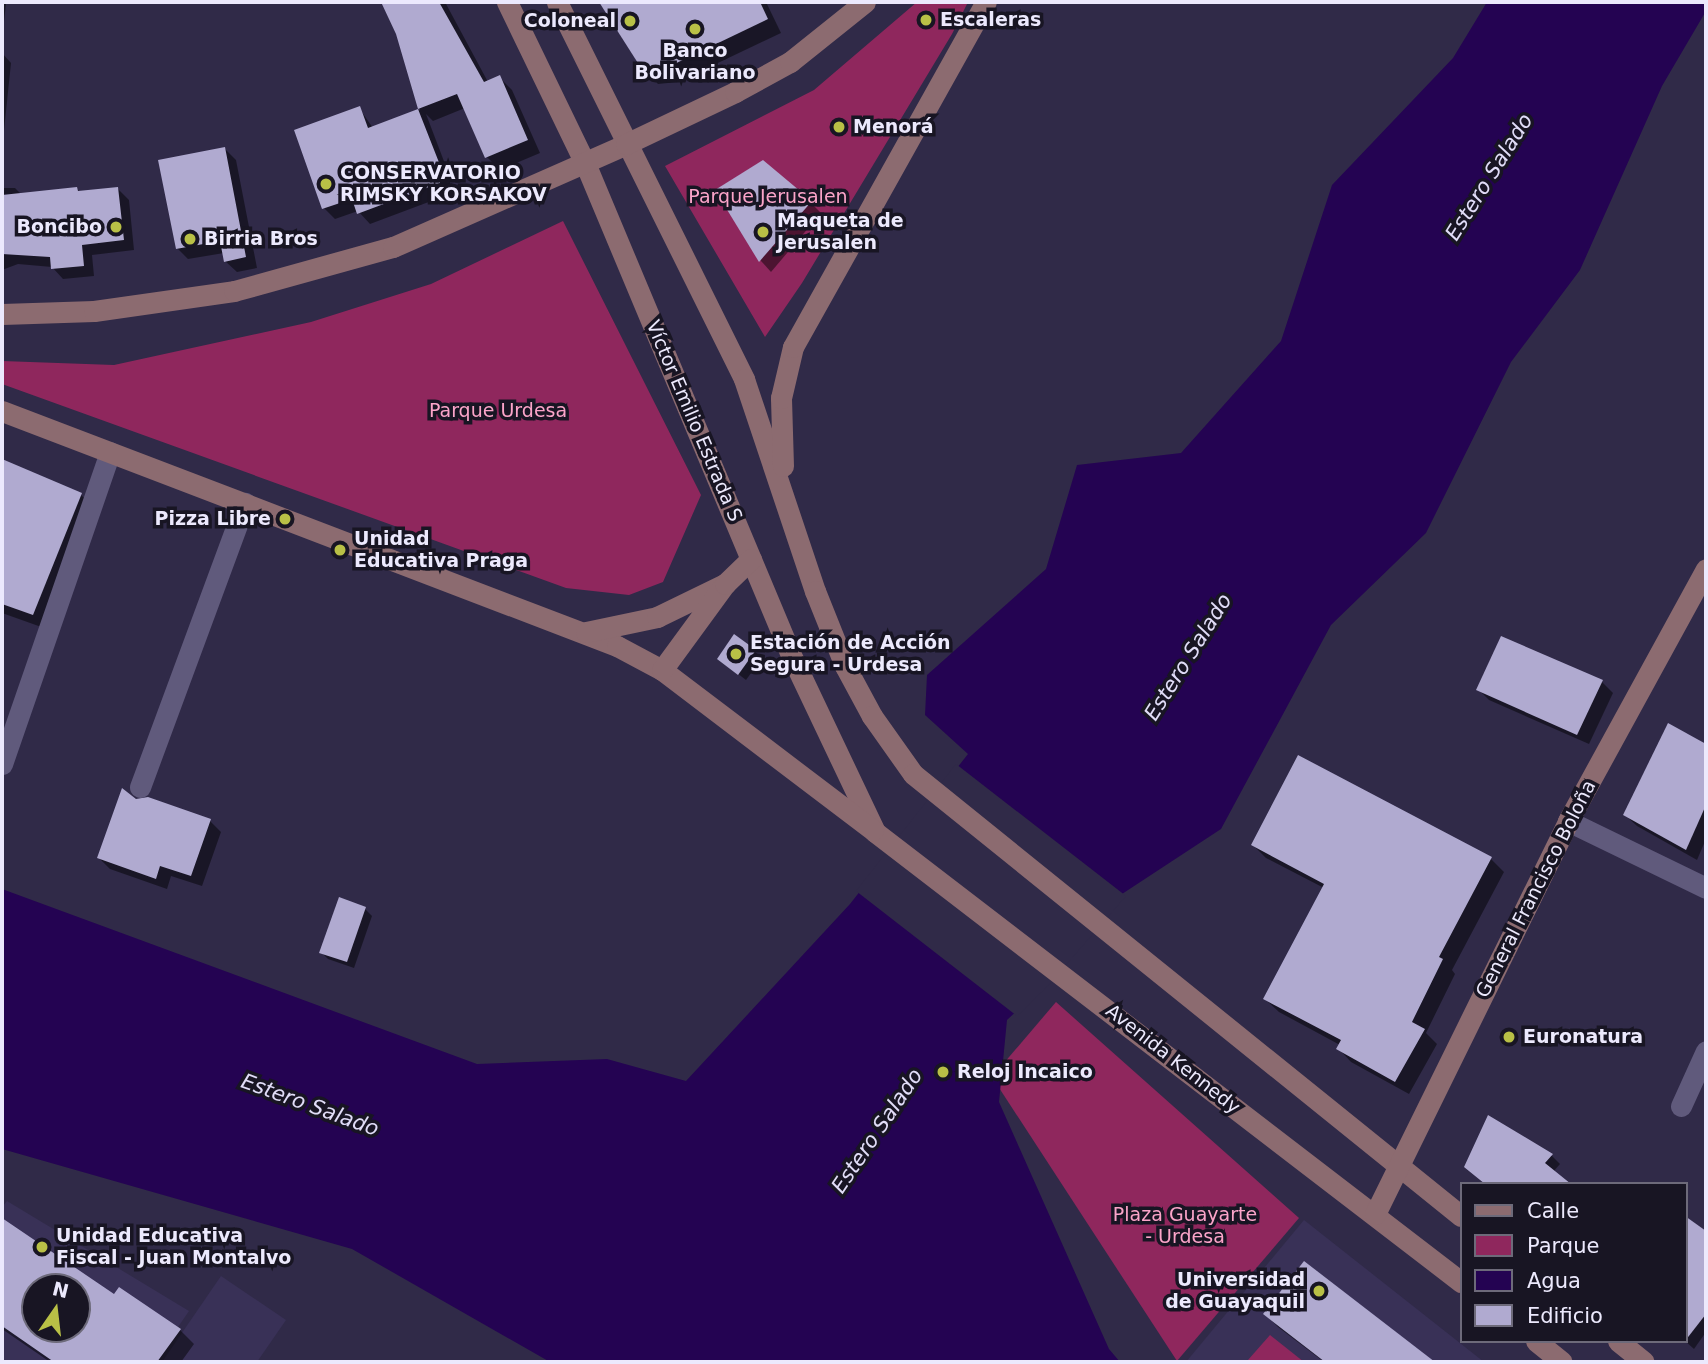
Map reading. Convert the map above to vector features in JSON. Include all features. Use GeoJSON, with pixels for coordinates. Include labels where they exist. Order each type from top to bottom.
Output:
{"type":"FeatureCollection","features":[{"type":"Feature","properties":{"kind":"main road","name":"Víctor Emilio Estrada S"},"geometry":{"type":"LineString","coordinates":[[507,2],[585,163],[791,655],[879,835]]}},
{"type":"Feature","properties":{"kind":"main road"},"geometry":{"type":"LineString","coordinates":[[557,2],[744,379],[815,590],[845,666],[872,716],[914,774],[1460,1215]]}},
{"type":"Feature","properties":{"kind":"main road"},"geometry":{"type":"LineString","coordinates":[[2,314],[93,311],[234,291],[393,247],[626,144],[790,62],[865,2]]}},
{"type":"Feature","properties":{"kind":"main road"},"geometry":{"type":"LineString","coordinates":[[791,513],[781,452],[781,412],[793,347],[986,2]]}},
{"type":"Feature","properties":{"kind":"main road","name":"Avenida Kennedy"},"geometry":{"type":"LineString","coordinates":[[2,411],[586,632],[662,670],[1067,976],[1460,1281]]}},
{"type":"Feature","properties":{"kind":"main road"},"geometry":{"type":"LineString","coordinates":[[662,670],[725,584],[751,559]]}},
{"type":"Feature","properties":{"kind":"main road","name":"General Francisco Boloña"},"geometry":{"type":"LineString","coordinates":[[1376,1214],[1568,821],[1704,580]]}},
{"type":"Feature","properties":{"kind":"main road"},"geometry":{"type":"LineString","coordinates":[[586,632],[657,617],[725,584]]}},
{"type":"Feature","properties":{"kind":"main road"},"geometry":{"type":"LineString","coordinates":[[1538,1343],[1562,1362]]}},
{"type":"Feature","properties":{"kind":"main road"},"geometry":{"type":"LineString","coordinates":[[1620,1343],[1644,1362]]}},
{"type":"Feature","properties":{"kind":"street"},"geometry":{"type":"LineString","coordinates":[[2,764],[110,452]]}},
{"type":"Feature","properties":{"kind":"street"},"geometry":{"type":"LineString","coordinates":[[140,787],[246,503]]}},
{"type":"Feature","properties":{"kind":"street"},"geometry":{"type":"LineString","coordinates":[[1568,821],[1706,888]]}},
{"type":"Feature","properties":{"kind":"street"},"geometry":{"type":"LineString","coordinates":[[1681,1106],[1706,1051]]}},
{"type":"Feature","properties":{"kind":"shaded area","name":"Unidad Educativa Fiscal - Juan Montalvo"},"geometry":{"type":"Polygon","coordinates":[[[7,1201],[189,1311],[154,1362],[2,1362],[2,1207],[7,1201]]]}},
{"type":"Feature","properties":{"kind":"shaded area","name":"Universidad de Guayaquil"},"geometry":{"type":"Polygon","coordinates":[[[1304,1220],[1484,1362],[1186,1362],[1304,1220]]]}},
{"type":"Feature","properties":{"kind":"shaded area"},"geometry":{"type":"Polygon","coordinates":[[[221,1276],[286,1320],[257,1362],[162,1362],[221,1276]]]}},
{"type":"Feature","properties":{"kind":"green space","name":"Parque Jerusalen"},"geometry":{"type":"Polygon","coordinates":[[[917,2],[968,2],[952,34],[802,283],[765,337],[665,166],[814,90],[917,2]]]}},
{"type":"Feature","properties":{"kind":"green space","name":"Parque Urdesa"},"geometry":{"type":"Polygon","coordinates":[[[563,221],[701,495],[663,582],[629,595],[566,588],[2,384],[2,361],[114,365],[311,322],[431,284],[563,221]]]}},
{"type":"Feature","properties":{"kind":"green space","name":"Plaza Guayarte - Urdesa"},"geometry":{"type":"Polygon","coordinates":[[[1056,1002],[1299,1218],[1177,1361],[992,1077],[1056,1002]]]}},
{"type":"Feature","properties":{"kind":"green space"},"geometry":{"type":"Polygon","coordinates":[[[1270,1335],[1304,1362],[1248,1360],[1270,1335]]]}},
{"type":"Feature","properties":{"kind":"water","name":"Estero Salado"},"geometry":{"type":"Polygon","coordinates":[[[1487,2],[1706,2],[1706,11],[1662,86],[1580,270],[1511,362],[1426,533],[1331,625],[1221,829],[1122,894],[1042,987],[1007,1020],[999,1102],[1109,1349],[1120,1362],[550,1362],[352,1249],[2,1149],[2,889],[477,1064],[607,1059],[686,1081],[850,904],[968,754],[925,715],[927,675],[1046,569],[1077,465],[1181,453],[1281,341],[1332,185],[1453,58],[1487,2]]]}},
{"type":"Feature","properties":{"kind":"pier"},"geometry":{"type":"Polygon","coordinates":[[[956,764],[1126,896],[1044,990],[1017,1016],[856,891],[956,764]]]}},
{"type":"Feature","properties":{"kind":"building"},"geometry":{"type":"Polygon","coordinates":[[[381,2],[439,2],[484,82],[500,75],[528,140],[485,158],[457,94],[418,109],[396,34],[381,2]]]}},
{"type":"Feature","properties":{"kind":"building","name":"Banco Bolivariano"},"geometry":{"type":"Polygon","coordinates":[[[599,2],[760,2],[768,19],[664,69],[643,71],[599,2]]]}},
{"type":"Feature","properties":{"kind":"building"},"geometry":{"type":"Polygon","coordinates":[[[360,106],[368,128],[418,109],[440,165],[440,183],[357,214],[352,199],[322,209],[294,130],[360,106]]]}},
{"type":"Feature","properties":{"kind":"building"},"geometry":{"type":"Polygon","coordinates":[[[225,147],[246,257],[224,262],[220,241],[176,249],[158,160],[225,147]]]}},
{"type":"Feature","properties":{"kind":"building","name":"Maqueta de Jerusalen"},"geometry":{"type":"Polygon","coordinates":[[[763,160],[812,201],[759,262],[715,190],[763,160]]]}},
{"type":"Feature","properties":{"kind":"building"},"geometry":{"type":"Polygon","coordinates":[[[77,187],[78,191],[118,187],[124,240],[82,245],[84,266],[51,269],[50,257],[2,254],[2,195],[77,187]]]}},
{"type":"Feature","properties":{"kind":"building"},"geometry":{"type":"Polygon","coordinates":[[[2,459],[82,493],[33,615],[2,604],[2,459]]]}},
{"type":"Feature","properties":{"kind":"building","name":"Estación de Acción Segura - Urdesa"},"geometry":{"type":"Polygon","coordinates":[[[734,634],[756,650],[738,675],[717,659],[734,634]]]}},
{"type":"Feature","properties":{"kind":"building"},"geometry":{"type":"Polygon","coordinates":[[[1501,636],[1603,680],[1577,735],[1476,690],[1501,636]]]}},
{"type":"Feature","properties":{"kind":"building"},"geometry":{"type":"Polygon","coordinates":[[[1668,723],[1706,744],[1706,805],[1686,850],[1623,815],[1668,723]]]}},
{"type":"Feature","properties":{"kind":"building"},"geometry":{"type":"Polygon","coordinates":[[[1298,755],[1492,857],[1439,957],[1443,959],[1412,1022],[1425,1029],[1395,1082],[1336,1049],[1341,1040],[1263,999],[1324,884],[1251,845],[1298,755]]]}},
{"type":"Feature","properties":{"kind":"building"},"geometry":{"type":"Polygon","coordinates":[[[122,788],[136,799],[148,797],[211,819],[191,876],[160,866],[156,879],[97,858],[122,788]]]}},
{"type":"Feature","properties":{"kind":"building"},"geometry":{"type":"Polygon","coordinates":[[[339,897],[366,907],[347,962],[319,953],[339,897]]]}},
{"type":"Feature","properties":{"kind":"building"},"geometry":{"type":"Polygon","coordinates":[[[1488,1115],[1553,1154],[1545,1163],[1569,1182],[1483,1182],[1464,1167],[1488,1115]]]}},
{"type":"Feature","properties":{"kind":"building"},"geometry":{"type":"Polygon","coordinates":[[[1687,1217],[1706,1231],[1706,1314],[1687,1338],[1687,1217]]]}},
{"type":"Feature","properties":{"kind":"building"},"geometry":{"type":"Polygon","coordinates":[[[2,1218],[83,1273],[21,1273],[21,1339],[2,1326],[2,1218]]]}},
{"type":"Feature","properties":{"kind":"building"},"geometry":{"type":"Polygon","coordinates":[[[1304,1261],[1435,1362],[1325,1362],[1263,1314],[1304,1261]]]}},
{"type":"Feature","properties":{"kind":"building"},"geometry":{"type":"Polygon","coordinates":[[[91,1278],[114,1294],[119,1287],[181,1329],[157,1362],[54,1362],[27,1343],[91,1343],[91,1278]]]}},
{"type":"Feature","properties":{"kind":"place","name":"Escaleras"},"geometry":{"type":"Point","coordinates":[926,20]}},
{"type":"Feature","properties":{"kind":"place","name":"Coloneal"},"geometry":{"type":"Point","coordinates":[630,21]}},
{"type":"Feature","properties":{"kind":"place","name":"Banco Bolivariano"},"geometry":{"type":"Point","coordinates":[695,29]}},
{"type":"Feature","properties":{"kind":"place","name":"Menorá"},"geometry":{"type":"Point","coordinates":[839,127]}},
{"type":"Feature","properties":{"kind":"place","name":"CONSERVATORIO RIMSKY KORSAKOV"},"geometry":{"type":"Point","coordinates":[326,184]}},
{"type":"Feature","properties":{"kind":"place","name":"Boncibo"},"geometry":{"type":"Point","coordinates":[116,227]}},
{"type":"Feature","properties":{"kind":"place","name":"Maqueta de Jerusalen"},"geometry":{"type":"Point","coordinates":[763,232]}},
{"type":"Feature","properties":{"kind":"place","name":"Birria Bros"},"geometry":{"type":"Point","coordinates":[190,239]}},
{"type":"Feature","properties":{"kind":"place","name":"Pizza Libre"},"geometry":{"type":"Point","coordinates":[285,519]}},
{"type":"Feature","properties":{"kind":"place","name":"Unidad Educativa Praga"},"geometry":{"type":"Point","coordinates":[340,550]}},
{"type":"Feature","properties":{"kind":"place","name":"Estación de Acción Segura - Urdesa"},"geometry":{"type":"Point","coordinates":[736,654]}},
{"type":"Feature","properties":{"kind":"place","name":"Euronatura"},"geometry":{"type":"Point","coordinates":[1509,1037]}},
{"type":"Feature","properties":{"kind":"place","name":"Reloj Incaico"},"geometry":{"type":"Point","coordinates":[943,1072]}},
{"type":"Feature","properties":{"kind":"place","name":"Unidad Educativa Fiscal - Juan Montalvo"},"geometry":{"type":"Point","coordinates":[42,1247]}},
{"type":"Feature","properties":{"kind":"place","name":"Universidad de Guayaquil"},"geometry":{"type":"Point","coordinates":[1319,1291]}}]}
